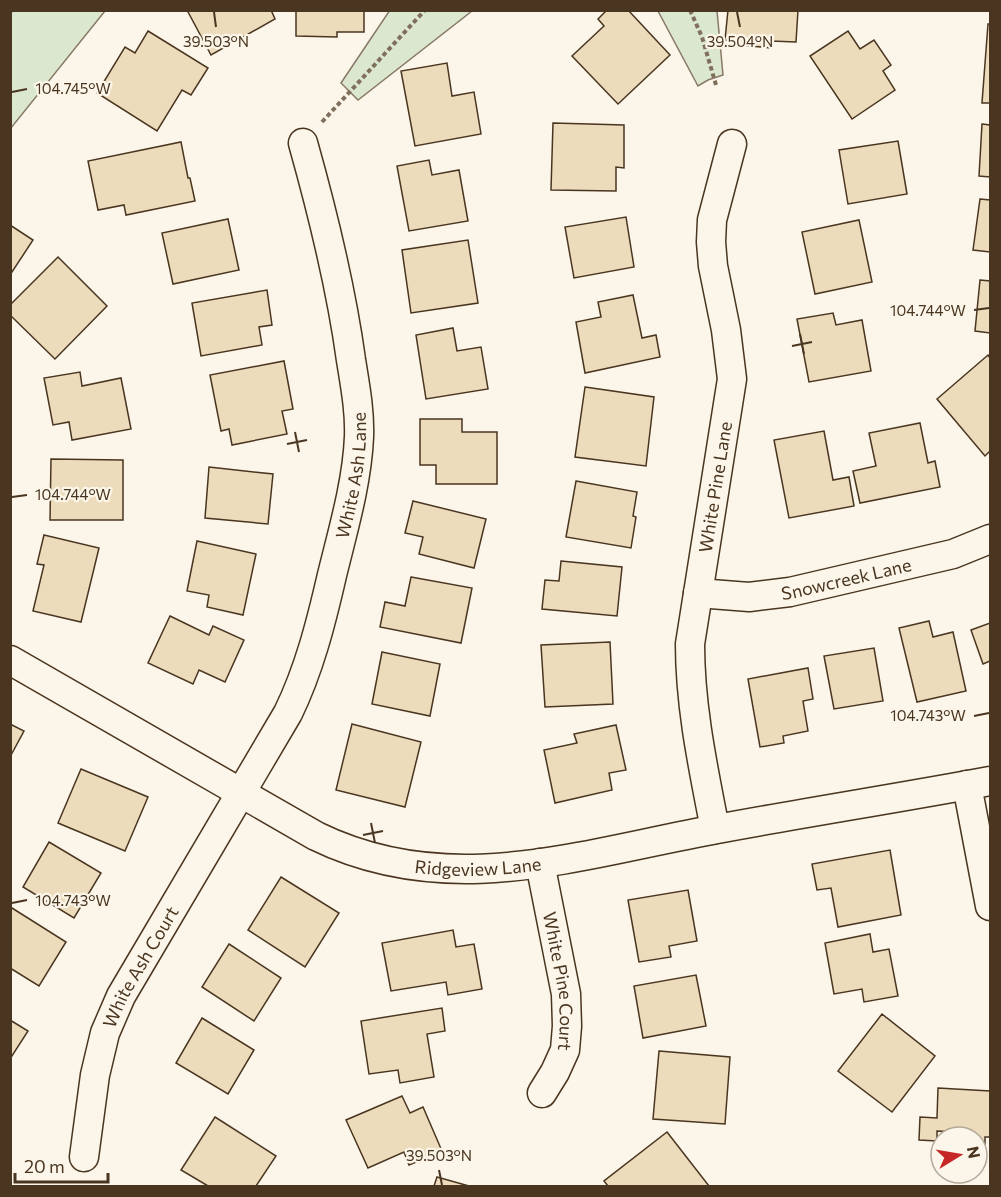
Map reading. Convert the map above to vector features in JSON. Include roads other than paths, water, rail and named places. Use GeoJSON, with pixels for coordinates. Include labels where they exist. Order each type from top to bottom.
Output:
{"type":"FeatureCollection","features":[{"type":"Feature","properties":{"kind":"street","name":"White Ash Lane"},"geometry":{"type":"LineString","coordinates":[[241,792],[288,713],[305,674],[325,605],[357,458],[359,436],[357,402],[348,337],[322,211],[303,143]]}},
{"type":"Feature","properties":{"kind":"street","name":"White Pine Lane"},"geometry":{"type":"LineString","coordinates":[[716,829],[694,715],[690,681],[690,644],[732,379],[711,242],[712,220],[732,144]]}},
{"type":"Feature","properties":{"kind":"street","name":"Snowcreek Lane"},"geometry":{"type":"LineString","coordinates":[[698,593],[749,597],[790,592],[953,554],[990,539]]}},
{"type":"Feature","properties":{"kind":"street","name":"Ridgeview Lane"},"geometry":{"type":"LineString","coordinates":[[10,660],[340,848],[386,861],[428,869],[505,868],[540,863],[716,829],[979,783]]}},
{"type":"Feature","properties":{"kind":"street"},"geometry":{"type":"LineString","coordinates":[[979,783],[990,906]]}},
{"type":"Feature","properties":{"kind":"street","name":"White Ash Court"},"geometry":{"type":"LineString","coordinates":[[84,1157],[95,1075],[105,1033],[121,996],[241,792]]}},
{"type":"Feature","properties":{"kind":"street","name":"White Pine Court"},"geometry":{"type":"LineString","coordinates":[[540,863],[566,994],[567,1026],[565,1050],[542,1093]]}}]}
